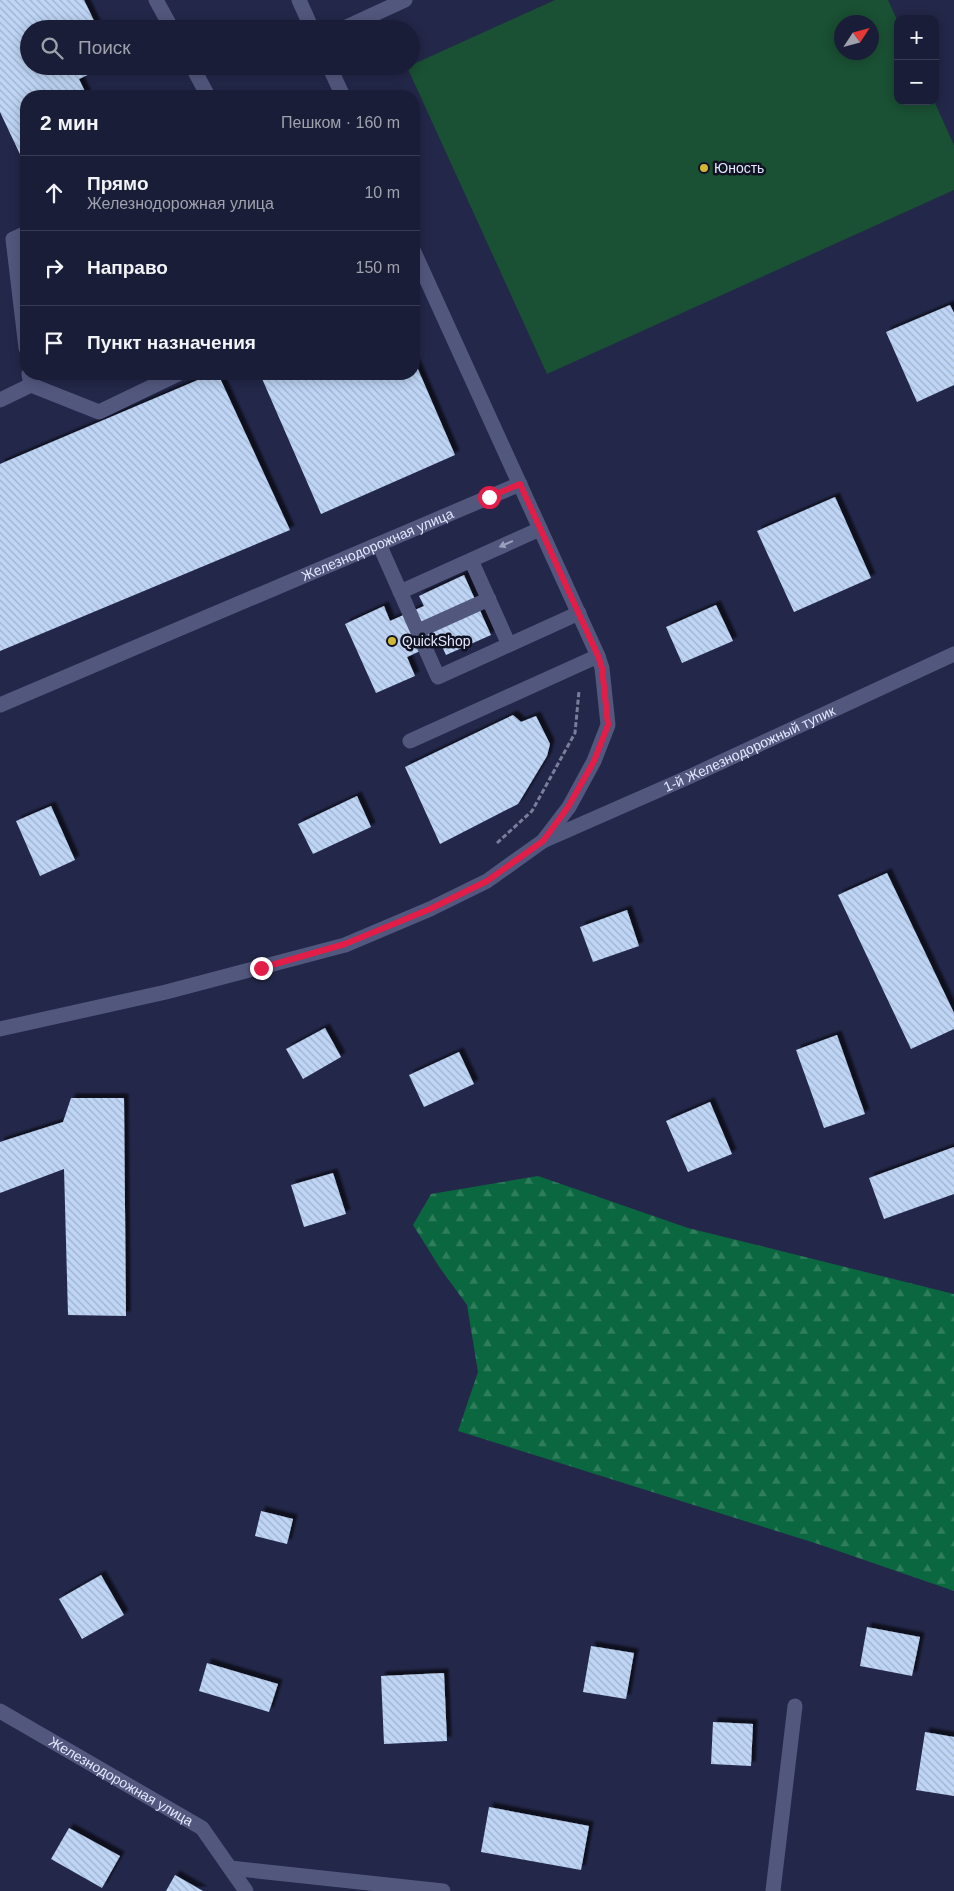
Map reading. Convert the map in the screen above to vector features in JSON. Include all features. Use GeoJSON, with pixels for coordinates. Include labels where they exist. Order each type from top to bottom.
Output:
{"type":"FeatureCollection","features":[{"type":"Feature","properties":{"kind":"street"},"geometry":{"type":"LineString","coordinates":[[156,0],[167,20]]}},
{"type":"Feature","properties":{"kind":"street"},"geometry":{"type":"LineString","coordinates":[[299,0],[308,20]]}},
{"type":"Feature","properties":{"kind":"street"},"geometry":{"type":"LineString","coordinates":[[361,20],[404,0]]}},
{"type":"Feature","properties":{"kind":"street"},"geometry":{"type":"LineString","coordinates":[[197,75],[205,90]]}},
{"type":"Feature","properties":{"kind":"street"},"geometry":{"type":"LineString","coordinates":[[333,75],[340,90]]}},
{"type":"Feature","properties":{"kind":"street"},"geometry":{"type":"LineString","coordinates":[[20,236],[13,240],[20,298]]}},
{"type":"Feature","properties":{"kind":"street"},"geometry":{"type":"LineString","coordinates":[[0,1029],[166,992],[261,968],[345,944],[430,909],[487,881],[543,841],[568,807],[594,761],[608,725],[602,668],[598,656],[420,265]]}},
{"type":"Feature","properties":{"kind":"street"},"geometry":{"type":"LineString","coordinates":[[0,400],[30,380],[99,412],[166,380]]}},
{"type":"Feature","properties":{"kind":"street","name":"Железнодорожная улица"},"geometry":{"type":"LineString","coordinates":[[0,705],[520,484]]}},
{"type":"Feature","properties":{"kind":"street"},"geometry":{"type":"LineString","coordinates":[[400,592],[540,529]]}},
{"type":"Feature","properties":{"kind":"street"},"geometry":{"type":"LineString","coordinates":[[379,544],[438,676],[579,614]]}},
{"type":"Feature","properties":{"kind":"street"},"geometry":{"type":"LineString","coordinates":[[471,560],[509,645]]}},
{"type":"Feature","properties":{"kind":"street"},"geometry":{"type":"LineString","coordinates":[[418,631],[488,599]]}},
{"type":"Feature","properties":{"kind":"street","name":"1-й Железнодорожный тупик"},"geometry":{"type":"LineString","coordinates":[[543,841],[690,776],[954,654]]}},
{"type":"Feature","properties":{"kind":"street"},"geometry":{"type":"LineString","coordinates":[[410,741],[598,656]]}},
{"type":"Feature","properties":{"kind":"street"},"geometry":{"type":"LineString","coordinates":[[773,1891],[795,1706]]}},
{"type":"Feature","properties":{"kind":"street","name":"Железнодорожная улица"},"geometry":{"type":"LineString","coordinates":[[0,1711],[202,1828],[246,1891]]}},
{"type":"Feature","properties":{"kind":"street"},"geometry":{"type":"LineString","coordinates":[[230,1868],[443,1891]]}},
{"type":"Feature","properties":{"kind":"path"},"geometry":{"type":"LineString","coordinates":[[490,849],[532,812],[576,734],[580,677],[577,667]]}},
{"type":"Feature","properties":{"kind":"green space","name":"Юность"},"geometry":{"type":"Polygon","coordinates":[[[555,0],[888,0],[895,15],[894,105],[936,105],[954,145],[954,190],[547,374],[420,96],[420,90],[417,90],[411,75],[420,75],[420,61],[555,0]]]}},
{"type":"Feature","properties":{"kind":"green space"},"geometry":{"type":"Polygon","coordinates":[[[538,1176],[688,1228],[954,1294],[954,1591],[818,1544],[458,1431],[478,1372],[467,1305],[440,1268],[413,1225],[431,1194],[538,1176]]]}},
{"type":"Feature","properties":{"kind":"building"},"geometry":{"type":"Polygon","coordinates":[[[0,0],[84,0],[94,20],[20,20],[20,75],[88,75],[79,79],[84,90],[20,90],[20,154],[0,112],[0,0]]]}},
{"type":"Feature","properties":{"kind":"building"},"geometry":{"type":"Polygon","coordinates":[[[950,305],[954,313],[954,385],[917,402],[886,332],[950,305]]]}},
{"type":"Feature","properties":{"kind":"building"},"geometry":{"type":"Polygon","coordinates":[[[420,374],[455,455],[321,514],[263,380],[420,380],[420,374]]]}},
{"type":"Feature","properties":{"kind":"building"},"geometry":{"type":"Polygon","coordinates":[[[198,380],[221,380],[290,530],[0,651],[0,464],[198,380]]]}},
{"type":"Feature","properties":{"kind":"building"},"geometry":{"type":"Polygon","coordinates":[[[835,497],[871,578],[794,612],[757,531],[835,497]]]}},
{"type":"Feature","properties":{"kind":"building"},"geometry":{"type":"Polygon","coordinates":[[[464,575],[491,635],[446,655],[440,642],[407,657],[415,676],[376,693],[345,624],[384,606],[390,621],[424,606],[419,596],[464,575]]]}},
{"type":"Feature","properties":{"kind":"building"},"geometry":{"type":"Polygon","coordinates":[[[716,605],[733,641],[682,663],[666,627],[716,605]]]}},
{"type":"Feature","properties":{"kind":"building"},"geometry":{"type":"Polygon","coordinates":[[[513,715],[521,722],[536,716],[550,744],[547,756],[518,804],[440,844],[405,767],[513,715]]]}},
{"type":"Feature","properties":{"kind":"building"},"geometry":{"type":"Polygon","coordinates":[[[357,796],[371,827],[313,854],[298,824],[357,796]]]}},
{"type":"Feature","properties":{"kind":"building"},"geometry":{"type":"Polygon","coordinates":[[[51,806],[75,860],[40,876],[16,821],[51,806]]]}},
{"type":"Feature","properties":{"kind":"building"},"geometry":{"type":"Polygon","coordinates":[[[887,873],[954,1013],[954,1029],[911,1049],[838,895],[887,873]]]}},
{"type":"Feature","properties":{"kind":"building"},"geometry":{"type":"Polygon","coordinates":[[[627,910],[639,946],[593,962],[580,927],[627,910]]]}},
{"type":"Feature","properties":{"kind":"building"},"geometry":{"type":"Polygon","coordinates":[[[325,1028],[341,1057],[303,1079],[286,1049],[325,1028]]]}},
{"type":"Feature","properties":{"kind":"building"},"geometry":{"type":"Polygon","coordinates":[[[837,1035],[865,1114],[824,1128],[796,1050],[837,1035]]]}},
{"type":"Feature","properties":{"kind":"building"},"geometry":{"type":"Polygon","coordinates":[[[459,1052],[474,1084],[424,1107],[409,1075],[459,1052]]]}},
{"type":"Feature","properties":{"kind":"building"},"geometry":{"type":"Polygon","coordinates":[[[71,1098],[124,1098],[126,1316],[68,1315],[64,1169],[0,1193],[0,1142],[63,1122],[71,1098]]]}},
{"type":"Feature","properties":{"kind":"building"},"geometry":{"type":"Polygon","coordinates":[[[710,1102],[732,1154],[688,1172],[666,1121],[710,1102]]]}},
{"type":"Feature","properties":{"kind":"building"},"geometry":{"type":"Polygon","coordinates":[[[954,1147],[954,1194],[884,1219],[869,1178],[954,1147]]]}},
{"type":"Feature","properties":{"kind":"building"},"geometry":{"type":"Polygon","coordinates":[[[333,1173],[346,1214],[304,1227],[291,1185],[333,1173]]]}},
{"type":"Feature","properties":{"kind":"building"},"geometry":{"type":"Polygon","coordinates":[[[261,1511],[293,1519],[287,1544],[255,1536],[261,1511]]]}},
{"type":"Feature","properties":{"kind":"building"},"geometry":{"type":"Polygon","coordinates":[[[101,1575],[124,1615],[82,1639],[59,1599],[101,1575]]]}},
{"type":"Feature","properties":{"kind":"building"},"geometry":{"type":"Polygon","coordinates":[[[867,1627],[920,1637],[912,1676],[860,1666],[867,1627]]]}},
{"type":"Feature","properties":{"kind":"building"},"geometry":{"type":"Polygon","coordinates":[[[591,1646],[634,1653],[626,1699],[583,1692],[591,1646]]]}},
{"type":"Feature","properties":{"kind":"building"},"geometry":{"type":"Polygon","coordinates":[[[207,1663],[278,1684],[269,1712],[199,1691],[207,1663]]]}},
{"type":"Feature","properties":{"kind":"building"},"geometry":{"type":"Polygon","coordinates":[[[444,1673],[447,1741],[384,1744],[381,1676],[444,1673]]]}},
{"type":"Feature","properties":{"kind":"building"},"geometry":{"type":"Polygon","coordinates":[[[713,1722],[753,1724],[751,1766],[711,1764],[713,1722]]]}},
{"type":"Feature","properties":{"kind":"building"},"geometry":{"type":"Polygon","coordinates":[[[925,1732],[954,1737],[954,1796],[916,1790],[925,1732]]]}},
{"type":"Feature","properties":{"kind":"building"},"geometry":{"type":"Polygon","coordinates":[[[489,1807],[589,1826],[581,1870],[481,1852],[489,1807]]]}},
{"type":"Feature","properties":{"kind":"building"},"geometry":{"type":"Polygon","coordinates":[[[69,1828],[120,1856],[102,1888],[51,1859],[69,1828]]]}},
{"type":"Feature","properties":{"kind":"building"},"geometry":{"type":"Polygon","coordinates":[[[175,1875],[203,1891],[166,1891],[175,1875]]]}},
{"type":"Feature","properties":{"kind":"place","name":"Юность"},"geometry":{"type":"Point","coordinates":[704,168]}},
{"type":"Feature","properties":{"kind":"place","name":"QuickShop"},"geometry":{"type":"Point","coordinates":[392,641]}},
{"type":"Feature","properties":{"kind":"route"},"geometry":{"type":"LineString","coordinates":[[261,968],[345,944],[430,909],[487,881],[543,841],[568,807],[594,761],[608,725],[602,668],[598,656],[520,484],[489,497]]}}]}
